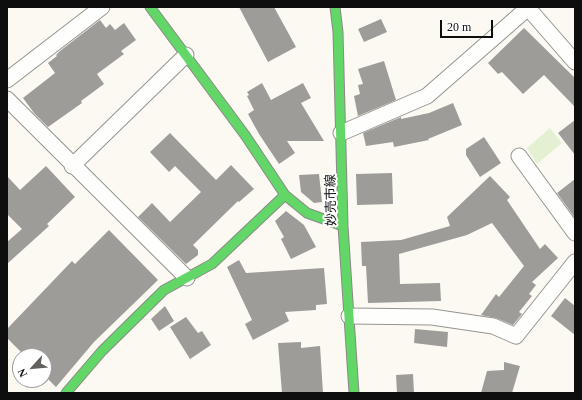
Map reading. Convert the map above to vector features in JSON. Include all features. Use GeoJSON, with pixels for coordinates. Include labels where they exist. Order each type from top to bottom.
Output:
{"type":"FeatureCollection","features":[{"type":"Feature","properties":{"kind":"street"},"geometry":{"type":"LineString","coordinates":[[7,80],[102,7]]}},
{"type":"Feature","properties":{"kind":"street"},"geometry":{"type":"LineString","coordinates":[[150,7],[245,135],[285,195],[307,212],[343,226]]}},
{"type":"Feature","properties":{"kind":"street","name":"妙売市線"},"geometry":{"type":"LineString","coordinates":[[335,7],[338,32],[343,226],[354,393]]}},
{"type":"Feature","properties":{"kind":"street"},"geometry":{"type":"LineString","coordinates":[[341,133],[427,96],[528,7],[575,62]]}},
{"type":"Feature","properties":{"kind":"street"},"geometry":{"type":"LineString","coordinates":[[72,166],[186,55]]}},
{"type":"Feature","properties":{"kind":"street"},"geometry":{"type":"LineString","coordinates":[[9,107],[187,278]]}},
{"type":"Feature","properties":{"kind":"street"},"geometry":{"type":"LineString","coordinates":[[519,156],[575,234]]}},
{"type":"Feature","properties":{"kind":"street"},"geometry":{"type":"LineString","coordinates":[[64,393],[102,351],[164,290],[212,264],[285,195]]}},
{"type":"Feature","properties":{"kind":"street"},"geometry":{"type":"LineString","coordinates":[[349,316],[432,317],[493,326],[516,336],[575,262]]}},
{"type":"Feature","properties":{"kind":"green space"},"geometry":{"type":"Polygon","coordinates":[[[550,128],[562,143],[537,164],[527,148],[550,128]]]}},
{"type":"Feature","properties":{"kind":"building"},"geometry":{"type":"Polygon","coordinates":[[[239,7],[274,7],[296,47],[268,62],[239,7]]]}},
{"type":"Feature","properties":{"kind":"building"},"geometry":{"type":"Polygon","coordinates":[[[381,19],[387,32],[364,42],[358,29],[381,19]]]}},
{"type":"Feature","properties":{"kind":"building"},"geometry":{"type":"Polygon","coordinates":[[[100,20],[106,28],[110,24],[115,30],[124,23],[136,40],[121,51],[124,54],[97,74],[104,84],[81,101],[82,103],[48,127],[34,113],[23,98],[55,73],[48,63],[57,56],[56,55],[60,51],[100,20]]]}},
{"type":"Feature","properties":{"kind":"building"},"geometry":{"type":"Polygon","coordinates":[[[524,28],[575,78],[575,107],[544,75],[523,94],[502,72],[498,74],[488,63],[524,28]]]}},
{"type":"Feature","properties":{"kind":"building"},"geometry":{"type":"Polygon","coordinates":[[[384,61],[396,100],[358,116],[354,96],[360,94],[358,85],[363,84],[358,69],[384,61]]]}},
{"type":"Feature","properties":{"kind":"building"},"geometry":{"type":"Polygon","coordinates":[[[262,83],[271,100],[303,83],[311,98],[301,103],[324,141],[287,141],[295,153],[279,164],[248,114],[254,110],[247,96],[249,95],[247,92],[262,83]]]}},
{"type":"Feature","properties":{"kind":"building"},"geometry":{"type":"Polygon","coordinates":[[[453,103],[462,125],[428,139],[429,140],[394,147],[393,142],[366,146],[363,133],[401,117],[401,119],[429,113],[453,103]]]}},
{"type":"Feature","properties":{"kind":"building"},"geometry":{"type":"Polygon","coordinates":[[[575,120],[575,155],[558,133],[575,120]]]}},
{"type":"Feature","properties":{"kind":"building"},"geometry":{"type":"Polygon","coordinates":[[[170,133],[216,180],[231,165],[254,189],[239,202],[238,201],[193,245],[198,250],[198,255],[186,264],[138,217],[152,203],[170,222],[201,192],[175,166],[169,172],[150,152],[170,133]]]}},
{"type":"Feature","properties":{"kind":"building"},"geometry":{"type":"Polygon","coordinates":[[[484,137],[501,163],[480,177],[466,155],[466,149],[484,137]]]}},
{"type":"Feature","properties":{"kind":"building"},"geometry":{"type":"Polygon","coordinates":[[[46,166],[75,197],[47,224],[49,226],[7,264],[7,242],[22,229],[7,214],[7,176],[20,190],[46,166]]]}},
{"type":"Feature","properties":{"kind":"building"},"geometry":{"type":"Polygon","coordinates":[[[392,173],[393,204],[357,205],[356,174],[392,173]]]}},
{"type":"Feature","properties":{"kind":"building"},"geometry":{"type":"Polygon","coordinates":[[[319,174],[322,202],[314,203],[301,192],[299,175],[319,174]]]}},
{"type":"Feature","properties":{"kind":"building"},"geometry":{"type":"Polygon","coordinates":[[[490,176],[510,197],[507,200],[540,249],[545,244],[558,258],[532,282],[536,285],[529,294],[532,296],[519,312],[522,314],[513,325],[496,318],[481,315],[496,294],[499,297],[524,266],[492,223],[467,235],[399,254],[400,284],[440,283],[441,301],[368,303],[366,266],[362,266],[361,242],[401,240],[450,226],[447,217],[490,176]]]}},
{"type":"Feature","properties":{"kind":"building"},"geometry":{"type":"Polygon","coordinates":[[[575,179],[575,218],[557,193],[575,179]]]}},
{"type":"Feature","properties":{"kind":"building"},"geometry":{"type":"Polygon","coordinates":[[[286,211],[304,225],[316,247],[291,259],[281,239],[284,237],[275,221],[286,211]]]}},
{"type":"Feature","properties":{"kind":"building"},"geometry":{"type":"Polygon","coordinates":[[[109,230],[158,280],[94,342],[56,387],[52,383],[52,348],[17,348],[7,338],[7,329],[72,261],[75,264],[109,230]]]}},
{"type":"Feature","properties":{"kind":"building"},"geometry":{"type":"Polygon","coordinates":[[[239,260],[246,273],[324,268],[327,304],[316,305],[316,310],[285,312],[289,321],[253,340],[245,324],[252,320],[227,267],[239,260]]]}},
{"type":"Feature","properties":{"kind":"building"},"geometry":{"type":"Polygon","coordinates":[[[565,298],[575,306],[575,335],[551,316],[565,298]]]}},
{"type":"Feature","properties":{"kind":"building"},"geometry":{"type":"Polygon","coordinates":[[[165,306],[174,321],[159,331],[151,319],[165,306]]]}},
{"type":"Feature","properties":{"kind":"building"},"geometry":{"type":"Polygon","coordinates":[[[186,317],[198,333],[202,331],[211,345],[190,359],[170,327],[186,317]]]}},
{"type":"Feature","properties":{"kind":"building"},"geometry":{"type":"Polygon","coordinates":[[[415,329],[448,332],[447,347],[414,343],[415,329]]]}},
{"type":"Feature","properties":{"kind":"building"},"geometry":{"type":"Polygon","coordinates":[[[301,342],[301,348],[320,346],[323,393],[282,393],[278,343],[301,342]]]}},
{"type":"Feature","properties":{"kind":"building"},"geometry":{"type":"Polygon","coordinates":[[[504,362],[520,366],[512,393],[481,393],[487,371],[504,370],[504,362]]]}},
{"type":"Feature","properties":{"kind":"building"},"geometry":{"type":"Polygon","coordinates":[[[413,374],[414,393],[397,393],[396,375],[413,374]]]}},
{"type":"Feature","properties":{"kind":"traffic: fast"},"geometry":{"type":"LineString","coordinates":[[150,7],[245,135],[285,195],[307,213],[343,226]]}},
{"type":"Feature","properties":{"kind":"traffic: fast"},"geometry":{"type":"LineString","coordinates":[[335,7],[338,32],[343,226],[354,393]]}},
{"type":"Feature","properties":{"kind":"traffic: fast"},"geometry":{"type":"LineString","coordinates":[[66,393],[102,351],[164,290],[212,264],[285,195]]}}]}
